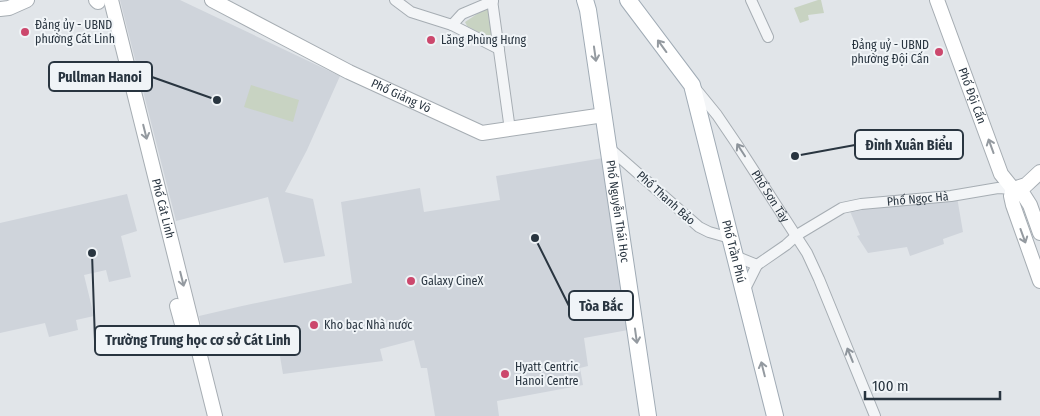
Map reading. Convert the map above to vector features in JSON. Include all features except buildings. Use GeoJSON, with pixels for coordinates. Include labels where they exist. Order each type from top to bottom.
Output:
{"type":"FeatureCollection","features":[{"type":"Feature","properties":{"kind":"main road","name":"Phố Sơn Tây"},"geometry":{"type":"LineString","coordinates":[[628,0],[692,85]]}},
{"type":"Feature","properties":{"kind":"main road","name":"Phố Nguyễn Thái Học"},"geometry":{"type":"LineString","coordinates":[[588,2],[648,416]]}},
{"type":"Feature","properties":{"kind":"main road","name":"Phố Trần Phú"},"geometry":{"type":"LineString","coordinates":[[692,85],[775,416]]}},
{"type":"Feature","properties":{"kind":"street"},"geometry":{"type":"LineString","coordinates":[[0,9],[8,0]]}},
{"type":"Feature","properties":{"kind":"street"},"geometry":{"type":"LineString","coordinates":[[0,9],[9,8],[26,0]]}},
{"type":"Feature","properties":{"kind":"street","name":"Phố Giảng Võ"},"geometry":{"type":"LineString","coordinates":[[212,0],[349,72],[478,132],[486,134],[604,115]]}},
{"type":"Feature","properties":{"kind":"street"},"geometry":{"type":"LineString","coordinates":[[395,0],[411,12],[452,25],[500,49]]}},
{"type":"Feature","properties":{"kind":"street"},"geometry":{"type":"LineString","coordinates":[[751,0],[768,37]]}},
{"type":"Feature","properties":{"kind":"street","name":"Phố Đội Cấn"},"geometry":{"type":"LineString","coordinates":[[938,0],[1001,174],[1013,189],[1023,194],[1030,205],[1040,233]]}},
{"type":"Feature","properties":{"kind":"street","name":"Phố Cát Linh"},"geometry":{"type":"LineString","coordinates":[[102,1],[182,304],[215,416]]}},
{"type":"Feature","properties":{"kind":"street"},"geometry":{"type":"LineString","coordinates":[[452,25],[462,14],[493,1],[510,130]]}},
{"type":"Feature","properties":{"kind":"street","name":"Phố Sơn Tây"},"geometry":{"type":"LineString","coordinates":[[692,85],[717,115],[797,235],[819,279],[875,416]]}},
{"type":"Feature","properties":{"kind":"street","name":"Phố Thanh Bảo"},"geometry":{"type":"LineString","coordinates":[[608,147],[699,227],[730,238]]}},
{"type":"Feature","properties":{"kind":"street","name":"Phố Ngọc Hà"},"geometry":{"type":"LineString","coordinates":[[797,235],[830,214],[850,205],[951,196],[998,188],[1013,189],[1026,185],[1040,172]]}},
{"type":"Feature","properties":{"kind":"street"},"geometry":{"type":"LineString","coordinates":[[1013,189],[1011,196],[1012,205],[1040,281]]}},
{"type":"Feature","properties":{"kind":"street"},"geometry":{"type":"LineString","coordinates":[[744,291],[757,265],[797,235]]}},
{"type":"Feature","properties":{"kind":"street"},"geometry":{"type":"LineString","coordinates":[[735,256],[757,265]]}},
{"type":"Feature","properties":{"kind":"street","name":"Phố Cát Linh"},"geometry":{"type":"LineString","coordinates":[[182,304],[206,416]]}},
{"type":"Feature","properties":{"kind":"shaded area"},"geometry":{"type":"Polygon","coordinates":[[[120,0],[180,0],[340,76],[307,150],[285,192],[313,199],[325,256],[284,263],[268,197],[176,221],[120,0]]]}},
{"type":"Feature","properties":{"kind":"shaded area"},"geometry":{"type":"Polygon","coordinates":[[[603,158],[628,330],[584,338],[588,366],[580,368],[583,385],[497,401],[499,416],[435,416],[427,368],[421,368],[414,340],[380,349],[383,361],[283,374],[276,333],[207,350],[199,316],[352,283],[341,202],[420,188],[424,212],[500,200],[496,176],[603,158]]]}},
{"type":"Feature","properties":{"kind":"shaded area"},"geometry":{"type":"Polygon","coordinates":[[[127,194],[137,231],[121,236],[131,277],[109,282],[106,270],[84,275],[94,316],[76,320],[78,330],[49,337],[45,323],[0,333],[0,223],[127,194]]]}},
{"type":"Feature","properties":{"kind":"shaded area"},"geometry":{"type":"Polygon","coordinates":[[[957,197],[963,232],[943,239],[944,244],[910,256],[907,247],[868,253],[857,236],[860,235],[849,209],[957,197]]]}},
{"type":"Feature","properties":{"kind":"green space"},"geometry":{"type":"Polygon","coordinates":[[[821,0],[824,13],[808,15],[809,20],[800,23],[794,8],[821,0]]]}},
{"type":"Feature","properties":{"kind":"green space"},"geometry":{"type":"Polygon","coordinates":[[[486,8],[490,11],[494,36],[489,38],[467,26],[465,22],[486,8]]]}},
{"type":"Feature","properties":{"kind":"green space"},"geometry":{"type":"Polygon","coordinates":[[[251,85],[299,100],[293,122],[244,107],[251,85]]]}},
{"type":"Feature","properties":{"kind":"place","name":"Đảng ủy - UBND phường Cát Linh"},"geometry":{"type":"Point","coordinates":[25,32]}},
{"type":"Feature","properties":{"kind":"place","name":"Lăng Phùng Hưng"},"geometry":{"type":"Point","coordinates":[431,40]}},
{"type":"Feature","properties":{"kind":"place","name":"Đảng uỷ - UBND phường Đội Cấn"},"geometry":{"type":"Point","coordinates":[939,52]}},
{"type":"Feature","properties":{"kind":"place","name":"Pullman Hanoi"},"geometry":{"type":"Point","coordinates":[217,100]}},
{"type":"Feature","properties":{"kind":"place","name":"Đình Xuân Biểu"},"geometry":{"type":"Point","coordinates":[795,156]}},
{"type":"Feature","properties":{"kind":"place","name":"Tòa Bắc"},"geometry":{"type":"Point","coordinates":[535,238]}},
{"type":"Feature","properties":{"kind":"place","name":"Trường Trung học cơ sở Cát Linh"},"geometry":{"type":"Point","coordinates":[92,253]}},
{"type":"Feature","properties":{"kind":"place","name":"Galaxy CineX"},"geometry":{"type":"Point","coordinates":[411,281]}},
{"type":"Feature","properties":{"kind":"place","name":"Kho bạc Nhà nước"},"geometry":{"type":"Point","coordinates":[314,325]}},
{"type":"Feature","properties":{"kind":"place","name":"Hyatt Centric Hanoi Centre"},"geometry":{"type":"Point","coordinates":[505,374]}}]}
